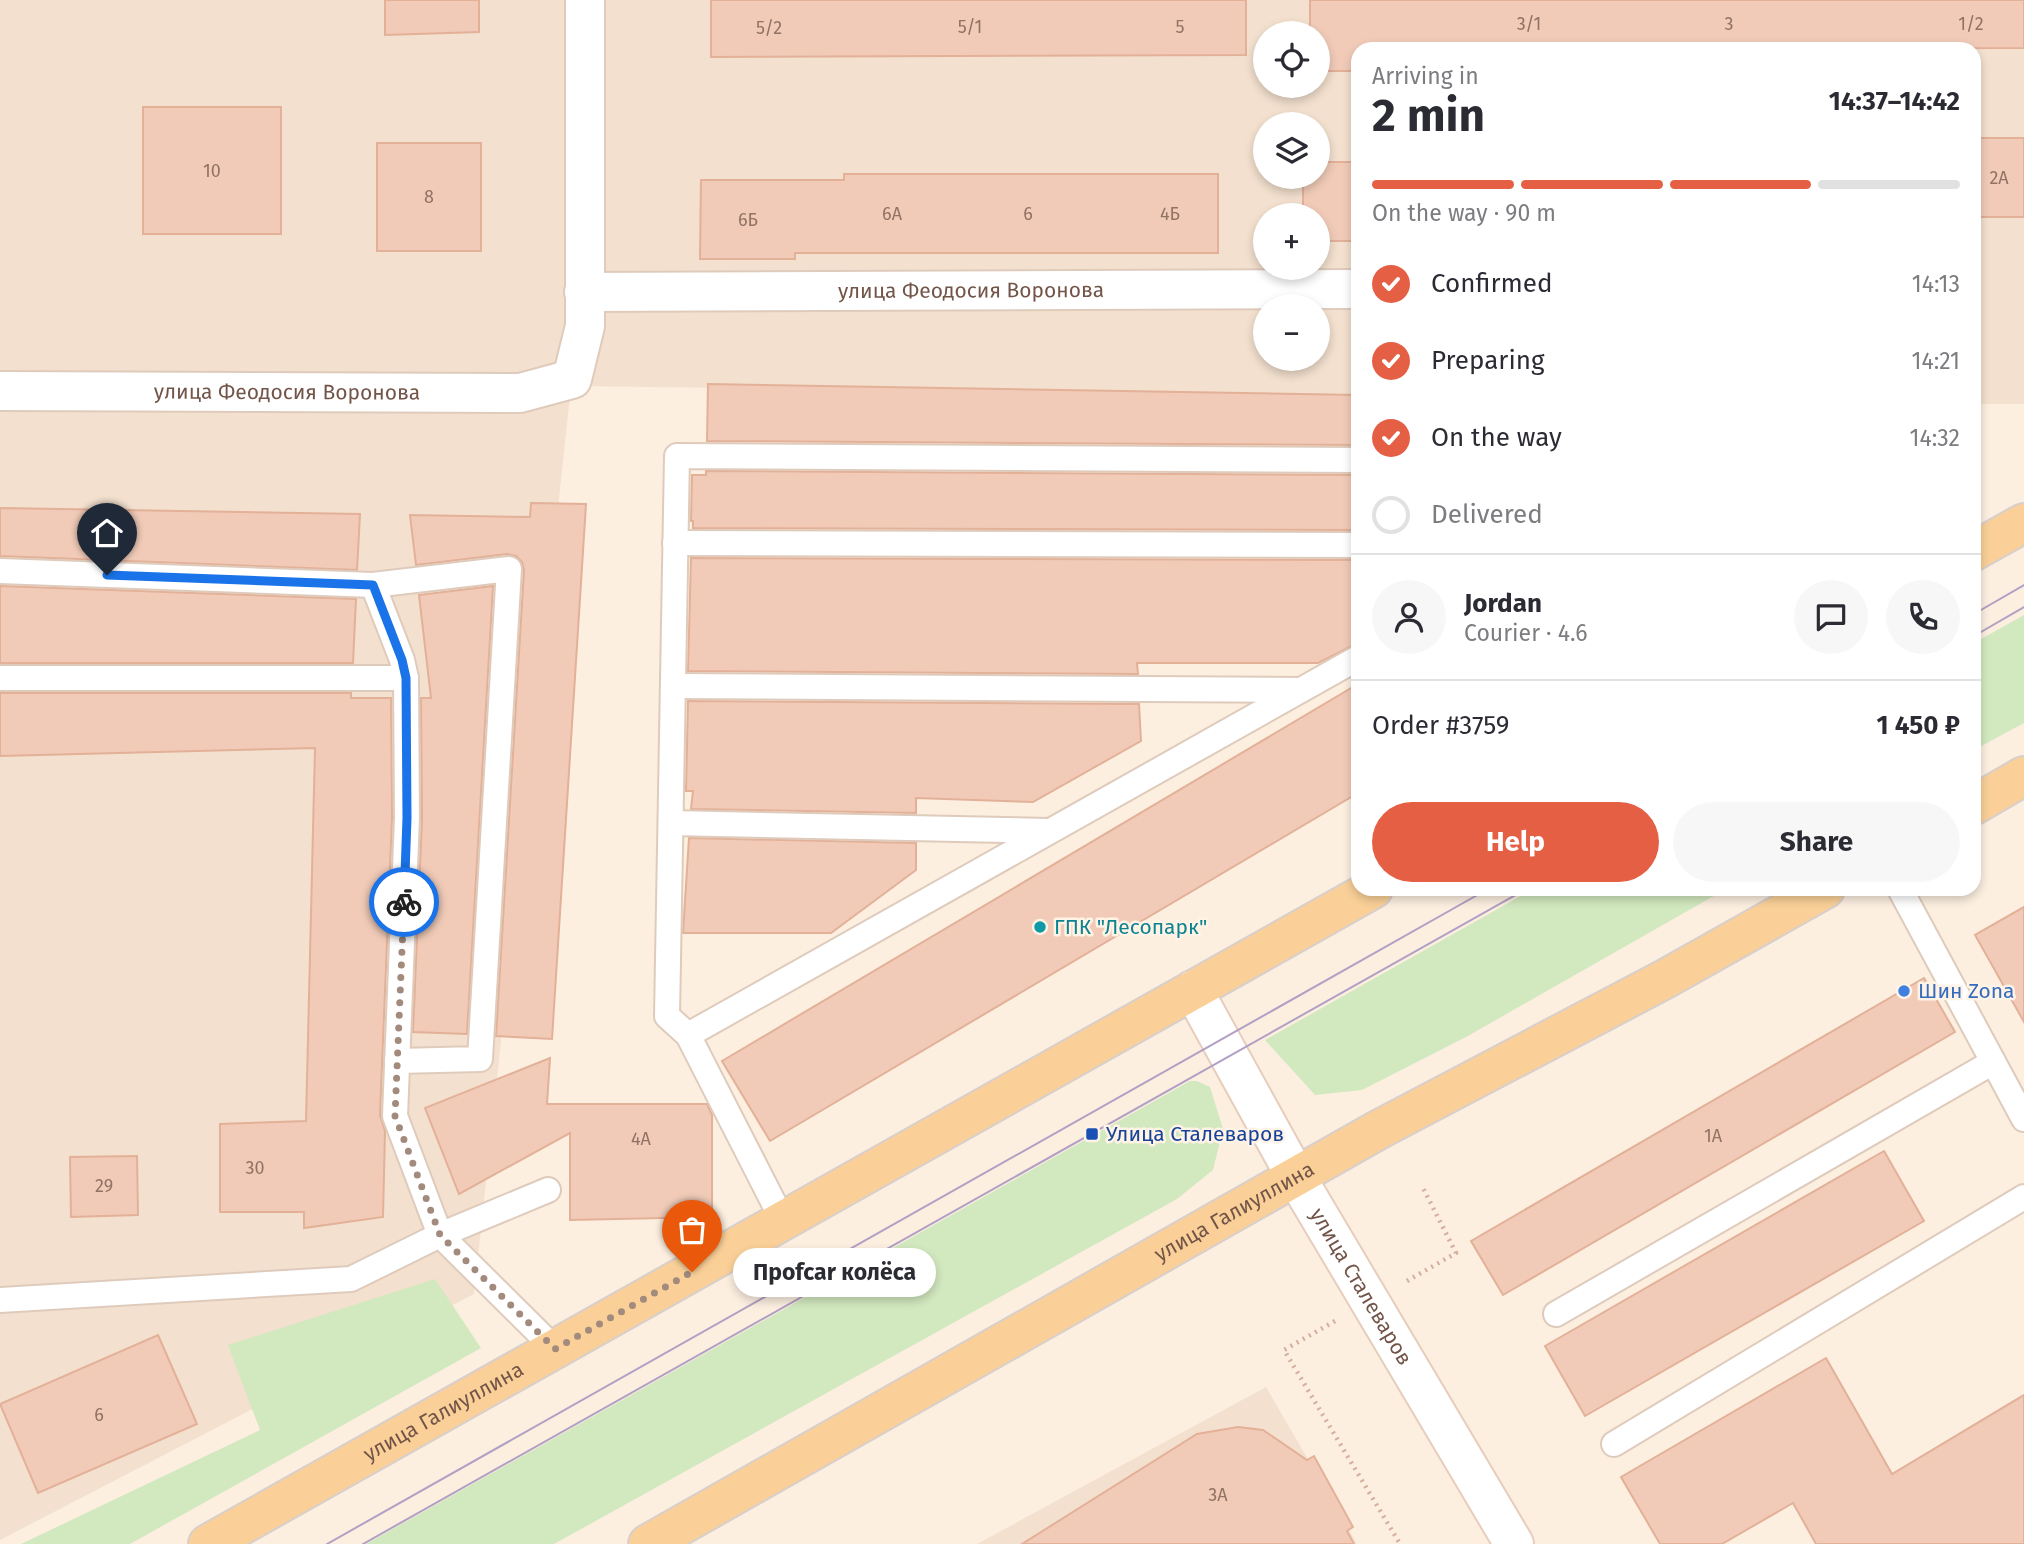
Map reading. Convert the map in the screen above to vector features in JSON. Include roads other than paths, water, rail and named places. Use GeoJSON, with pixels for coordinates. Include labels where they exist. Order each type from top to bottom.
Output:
{"type":"FeatureCollection","features":[{"type":"Feature","properties":{"kind":"main road"},"geometry":{"type":"LineString","coordinates":[[1981,547],[2024,523]]}},
{"type":"Feature","properties":{"kind":"main road"},"geometry":{"type":"LineString","coordinates":[[1981,801],[2024,776]]}},
{"type":"Feature","properties":{"kind":"main road","name":"улица Галиуллина"},"geometry":{"type":"LineString","coordinates":[[208,1544],[1361,896]]}},
{"type":"Feature","properties":{"kind":"main road","name":"улица Галиуллина"},"geometry":{"type":"LineString","coordinates":[[648,1544],[1378,1130],[1665,979],[1813,896]]}},
{"type":"Feature","properties":{"kind":"street"},"geometry":{"type":"LineString","coordinates":[[584,292],[585,0]]}},
{"type":"Feature","properties":{"kind":"street","name":"улица Феодосия Воронова"},"geometry":{"type":"LineString","coordinates":[[0,391],[520,393],[572,379],[585,326],[584,292],[1351,289]]}},
{"type":"Feature","properties":{"kind":"street","name":"улица Сталеваров"},"geometry":{"type":"LineString","coordinates":[[1193,990],[1296,1177],[1514,1544]]}},
{"type":"Feature","properties":{"kind":"lane"},"geometry":{"type":"LineString","coordinates":[[783,1221],[688,1035],[667,1016],[677,456],[1351,460]]}},
{"type":"Feature","properties":{"kind":"lane"},"geometry":{"type":"LineString","coordinates":[[675,543],[1351,545]]}},
{"type":"Feature","properties":{"kind":"lane"},"geometry":{"type":"LineString","coordinates":[[0,571],[373,585],[509,569],[480,1059],[397,1061]]}},
{"type":"Feature","properties":{"kind":"lane"},"geometry":{"type":"LineString","coordinates":[[373,585],[402,660],[406,678],[407,818],[395,1116],[440,1235],[555,1349]]}},
{"type":"Feature","properties":{"kind":"lane"},"geometry":{"type":"LineString","coordinates":[[688,1035],[1351,662]]}},
{"type":"Feature","properties":{"kind":"lane"},"geometry":{"type":"LineString","coordinates":[[0,678],[406,678]]}},
{"type":"Feature","properties":{"kind":"lane"},"geometry":{"type":"LineString","coordinates":[[673,686],[1302,690]]}},
{"type":"Feature","properties":{"kind":"lane"},"geometry":{"type":"LineString","coordinates":[[671,823],[1050,831]]}},
{"type":"Feature","properties":{"kind":"lane"},"geometry":{"type":"LineString","coordinates":[[1904,896],[2024,1119]]}},
{"type":"Feature","properties":{"kind":"lane"},"geometry":{"type":"LineString","coordinates":[[1556,1314],[1993,1062]]}},
{"type":"Feature","properties":{"kind":"lane"},"geometry":{"type":"LineString","coordinates":[[0,1300],[351,1279],[440,1235],[548,1190]]}},
{"type":"Feature","properties":{"kind":"lane"},"geometry":{"type":"LineString","coordinates":[[1614,1444],[2024,1197]]}},
{"type":"Feature","properties":{"kind":"tram line"},"geometry":{"type":"LineString","coordinates":[[1981,610],[2024,585]]}},
{"type":"Feature","properties":{"kind":"tram line"},"geometry":{"type":"LineString","coordinates":[[1981,632],[2024,607]]}},
{"type":"Feature","properties":{"kind":"tram line"},"geometry":{"type":"LineString","coordinates":[[327,1544],[1476,896]]}},
{"type":"Feature","properties":{"kind":"tram line"},"geometry":{"type":"LineString","coordinates":[[363,1544],[1514,896]]}},
{"type":"Feature","properties":{"kind":"place","name":"ГПК \"Лесопарк\""},"geometry":{"type":"Point","coordinates":[1040,927]}},
{"type":"Feature","properties":{"kind":"place","name":"Шин Zona"},"geometry":{"type":"Point","coordinates":[1904,991]}},
{"type":"Feature","properties":{"kind":"place","name":"Улица Сталеваров"},"geometry":{"type":"Point","coordinates":[1092,1134]}},
{"type":"Feature","properties":{"kind":"place","name":"Проfcar колёса"},"geometry":{"type":"Point","coordinates":[692,1272]}}]}
